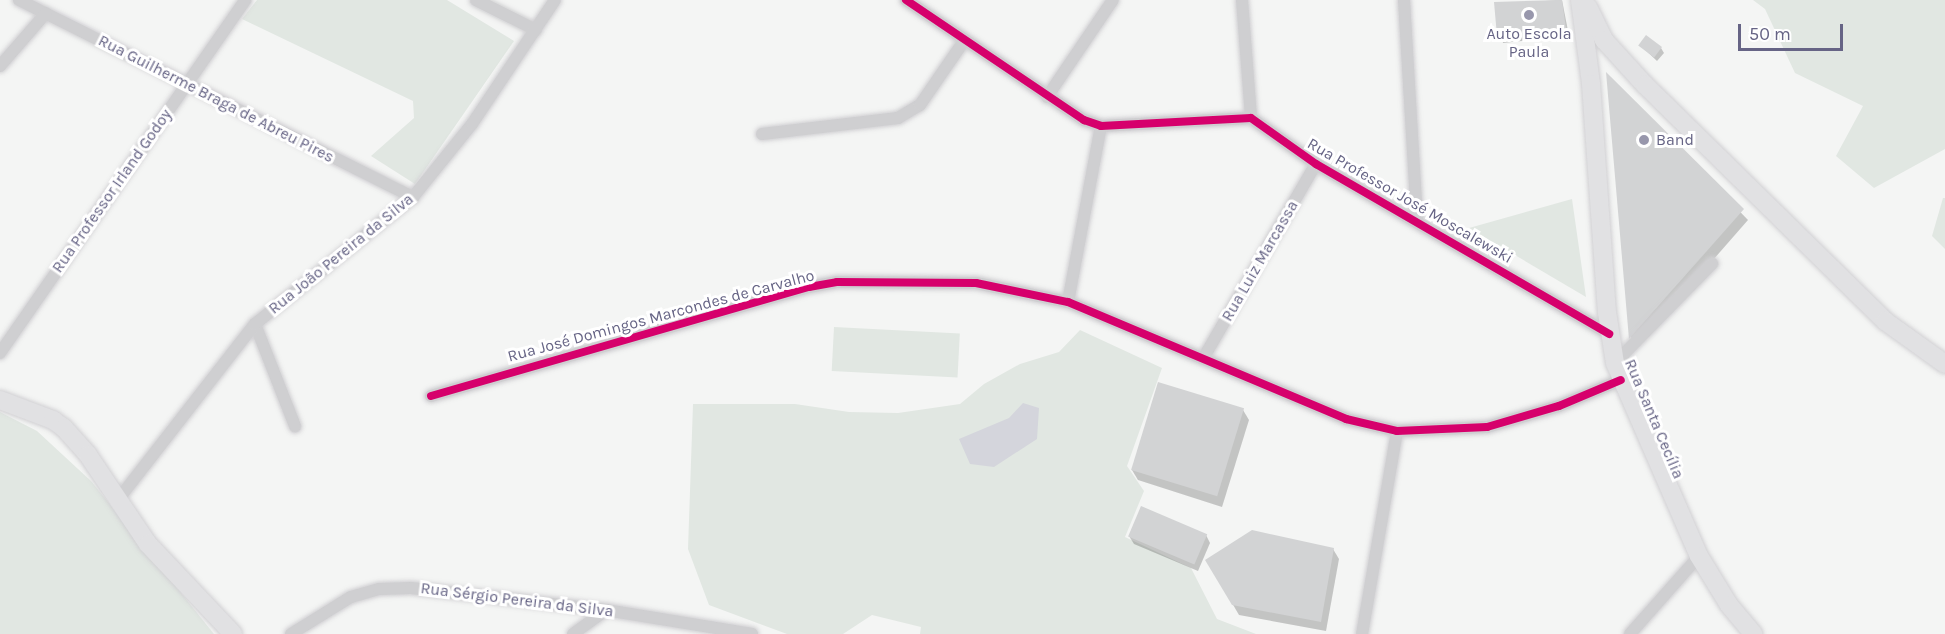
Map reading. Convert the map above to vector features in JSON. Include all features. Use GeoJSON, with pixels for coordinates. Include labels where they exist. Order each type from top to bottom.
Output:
{"type":"FeatureCollection","features":[{"type":"Feature","properties":{"kind":"main road","name":"Rua Santa Cecília"},"geometry":{"type":"LineString","coordinates":[[1580,0],[1591,84],[1609,334],[1618,372],[1699,556],[1729,604],[1753,634]]}},
{"type":"Feature","properties":{"kind":"main road"},"geometry":{"type":"LineString","coordinates":[[1585,0],[1597,28],[1632,73],[1885,321],[1912,344],[1945,364]]}},
{"type":"Feature","properties":{"kind":"main road","name":"Rua Santa Cecília"},"geometry":{"type":"LineString","coordinates":[[1591,84],[1597,28]]}},
{"type":"Feature","properties":{"kind":"main road"},"geometry":{"type":"LineString","coordinates":[[0,400],[53,420],[64,428],[88,455],[148,544],[233,634]]}},
{"type":"Feature","properties":{"kind":"street","name":"Rua Guilherme Braga de Abreu Pires"},"geometry":{"type":"LineString","coordinates":[[19,0],[413,197]]}},
{"type":"Feature","properties":{"kind":"street","name":"Rua Professor Irland Godoy"},"geometry":{"type":"LineString","coordinates":[[0,353],[245,0]]}},
{"type":"Feature","properties":{"kind":"street"},"geometry":{"type":"LineString","coordinates":[[476,0],[537,30]]}},
{"type":"Feature","properties":{"kind":"street","name":"Rua João Pereira da Silva"},"geometry":{"type":"LineString","coordinates":[[117,501],[255,324],[413,197],[472,124],[555,0]]}},
{"type":"Feature","properties":{"kind":"street"},"geometry":{"type":"LineString","coordinates":[[906,0],[1047,97],[1084,120],[1101,126],[1251,118],[1242,0]]}},
{"type":"Feature","properties":{"kind":"street"},"geometry":{"type":"LineString","coordinates":[[1047,97],[1113,0]]}},
{"type":"Feature","properties":{"kind":"street"},"geometry":{"type":"LineString","coordinates":[[1404,0],[1417,220]]}},
{"type":"Feature","properties":{"kind":"street"},"geometry":{"type":"LineString","coordinates":[[0,66],[46,13]]}},
{"type":"Feature","properties":{"kind":"street"},"geometry":{"type":"LineString","coordinates":[[762,134],[898,118],[920,105],[964,41]]}},
{"type":"Feature","properties":{"kind":"street","name":"Rua Professor José Moscalewski"},"geometry":{"type":"LineString","coordinates":[[1251,118],[1316,164],[1417,220],[1609,334]]}},
{"type":"Feature","properties":{"kind":"street"},"geometry":{"type":"LineString","coordinates":[[1068,302],[1101,126]]}},
{"type":"Feature","properties":{"kind":"street","name":"Rua Luiz Marcassa"},"geometry":{"type":"LineString","coordinates":[[1204,357],[1316,164]]}},
{"type":"Feature","properties":{"kind":"street"},"geometry":{"type":"LineString","coordinates":[[1618,372],[1712,264]]}},
{"type":"Feature","properties":{"kind":"street","name":"Rua José Domingos Marcondes de Carvalho"},"geometry":{"type":"LineString","coordinates":[[431,396],[797,290],[837,282],[976,283],[1068,302],[1204,357],[1346,419],[1397,430],[1487,427],[1559,406],[1618,372]]}},
{"type":"Feature","properties":{"kind":"street"},"geometry":{"type":"LineString","coordinates":[[255,324],[295,426]]}},
{"type":"Feature","properties":{"kind":"street"},"geometry":{"type":"LineString","coordinates":[[1362,634],[1397,430]]}},
{"type":"Feature","properties":{"kind":"street"},"geometry":{"type":"LineString","coordinates":[[1630,634],[1699,556]]}},
{"type":"Feature","properties":{"kind":"street","name":"Rua Sérgio Pereira da Silva"},"geometry":{"type":"LineString","coordinates":[[291,634],[351,597],[379,589],[411,588],[606,610],[752,634]]}},
{"type":"Feature","properties":{"kind":"street"},"geometry":{"type":"LineString","coordinates":[[573,634],[606,610]]}},
{"type":"Feature","properties":{"kind":"shaded area"},"geometry":{"type":"Polygon","coordinates":[[[257,0],[447,0],[514,41],[415,184],[371,156],[414,118],[413,101],[242,19],[257,0]]]}},
{"type":"Feature","properties":{"kind":"shaded area"},"geometry":{"type":"Polygon","coordinates":[[[1753,0],[1945,0],[1945,149],[1874,188],[1836,156],[1863,106],[1795,73],[1765,9],[1753,0]]]}},
{"type":"Feature","properties":{"kind":"shaded area"},"geometry":{"type":"Polygon","coordinates":[[[1943,198],[1945,198],[1945,249],[1932,236],[1943,198]]]}},
{"type":"Feature","properties":{"kind":"shaded area"},"geometry":{"type":"Polygon","coordinates":[[[1572,199],[1586,297],[1469,228],[1572,199]]]}},
{"type":"Feature","properties":{"kind":"shaded area"},"geometry":{"type":"Polygon","coordinates":[[[834,327],[960,334],[958,378],[832,371],[834,327]]]}},
{"type":"Feature","properties":{"kind":"shaded area"},"geometry":{"type":"Polygon","coordinates":[[[1080,330],[1162,368],[1127,466],[1144,491],[1125,537],[1191,568],[1217,619],[1256,634],[920,634],[921,627],[872,615],[843,634],[787,634],[709,605],[688,549],[693,404],[795,404],[849,412],[898,413],[960,404],[984,384],[1020,364],[1059,352],[1080,330]]]}},
{"type":"Feature","properties":{"kind":"shaded area"},"geometry":{"type":"Polygon","coordinates":[[[1023,403],[1039,408],[1037,439],[994,467],[970,464],[959,439],[1009,418],[1023,403]]]}},
{"type":"Feature","properties":{"kind":"shaded area"},"geometry":{"type":"Polygon","coordinates":[[[0,412],[37,431],[91,481],[214,634],[0,634],[0,412]]]}},
{"type":"Feature","properties":{"kind":"building","name":"Auto Escola Paula"},"geometry":{"type":"Polygon","coordinates":[[[1562,0],[1566,29],[1497,36],[1494,2],[1562,0]]]}},
{"type":"Feature","properties":{"kind":"building"},"geometry":{"type":"Polygon","coordinates":[[[1646,35],[1662,47],[1654,57],[1638,45],[1646,35]]]}},
{"type":"Feature","properties":{"kind":"building","name":"Band"},"geometry":{"type":"Polygon","coordinates":[[[1606,72],[1744,209],[1629,339],[1606,72]]]}},
{"type":"Feature","properties":{"kind":"building"},"geometry":{"type":"Polygon","coordinates":[[[1158,382],[1244,408],[1217,496],[1131,470],[1158,382]]]}},
{"type":"Feature","properties":{"kind":"building"},"geometry":{"type":"Polygon","coordinates":[[[1141,506],[1207,534],[1194,565],[1128,536],[1141,506]]]}},
{"type":"Feature","properties":{"kind":"building"},"geometry":{"type":"Polygon","coordinates":[[[1252,530],[1334,548],[1321,622],[1232,605],[1205,560],[1252,530]]]}},
{"type":"Feature","properties":{"kind":"cycle path"},"geometry":{"type":"LineString","coordinates":[[906,0],[1084,120],[1101,126],[1251,118],[1316,164],[1609,334]]}},
{"type":"Feature","properties":{"kind":"cycle path"},"geometry":{"type":"LineString","coordinates":[[431,396],[809,287],[837,282],[976,283],[1068,302],[1346,419],[1397,431],[1487,427],[1559,406],[1621,380]]}},
{"type":"Feature","properties":{"kind":"place","name":"Auto Escola Paula"},"geometry":{"type":"Point","coordinates":[1529,15]}},
{"type":"Feature","properties":{"kind":"place","name":"Band"},"geometry":{"type":"Point","coordinates":[1644,140]}}]}
